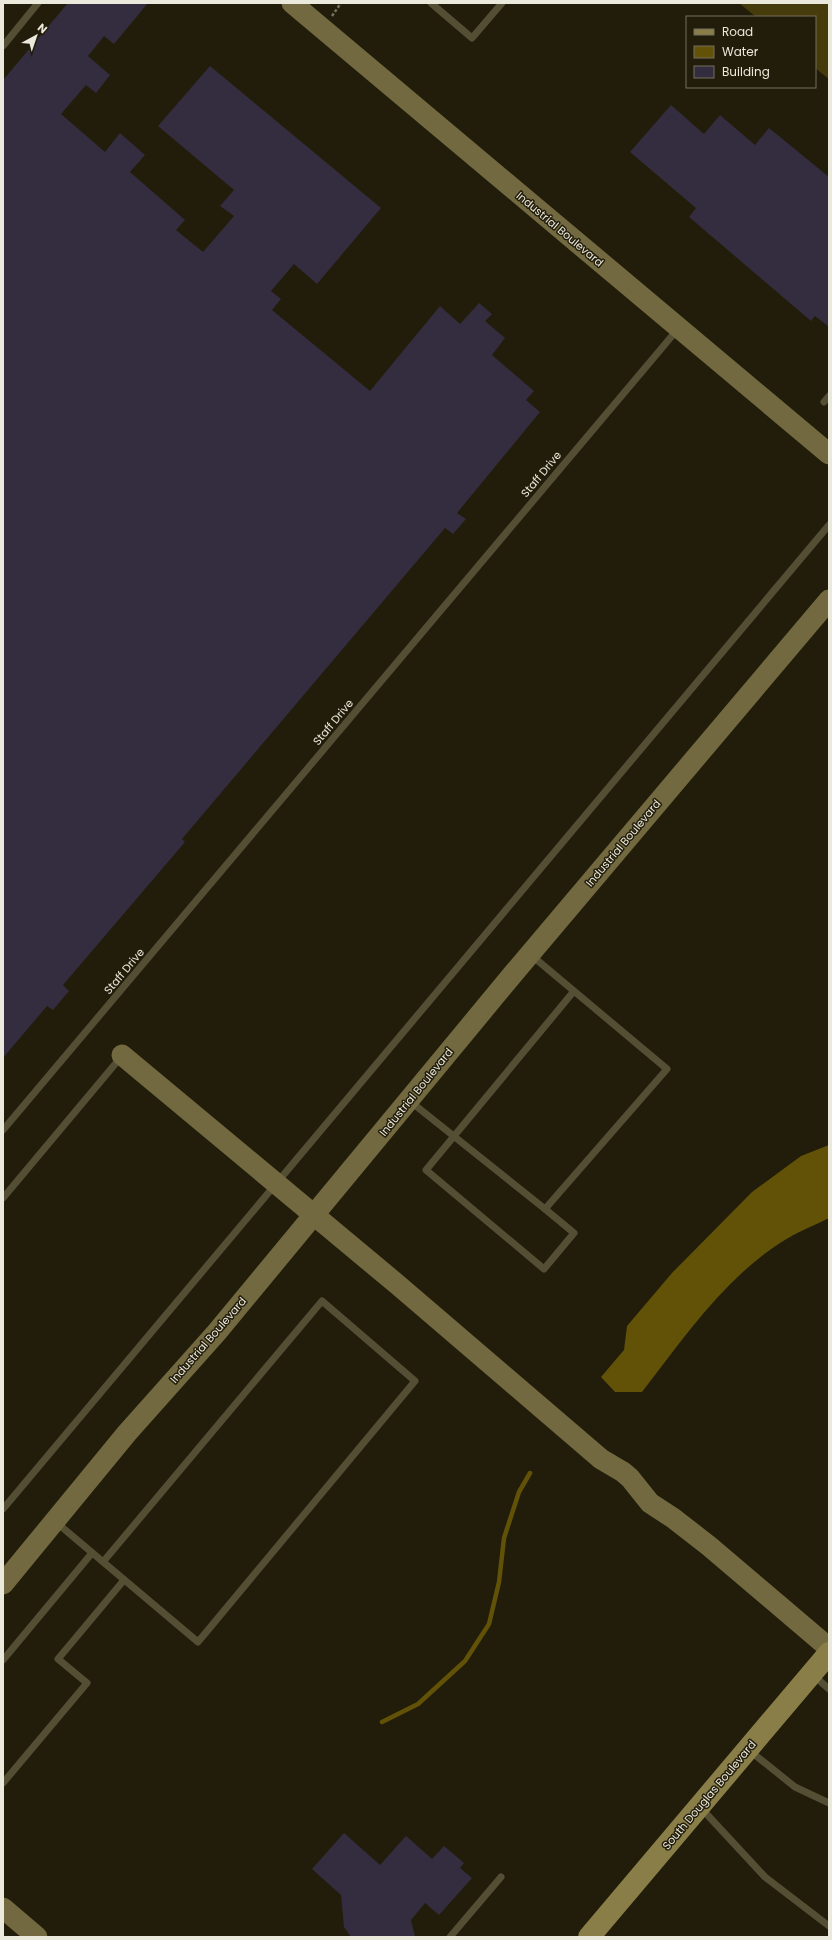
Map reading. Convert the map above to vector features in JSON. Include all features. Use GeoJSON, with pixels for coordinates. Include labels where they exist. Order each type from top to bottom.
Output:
{"type":"FeatureCollection","features":[{"type":"Feature","properties":{"kind":"main road","name":"South Douglas Boulevard"},"geometry":{"type":"LineString","coordinates":[[589,1937],[829,1653]]}},
{"type":"Feature","properties":{"kind":"street","name":"Industrial Boulevard"},"geometry":{"type":"LineString","coordinates":[[292,3],[829,454]]}},
{"type":"Feature","properties":{"kind":"street","name":"Industrial Boulevard"},"geometry":{"type":"LineString","coordinates":[[3,1584],[127,1433],[217,1332],[530,954],[829,600]]}},
{"type":"Feature","properties":{"kind":"street"},"geometry":{"type":"LineString","coordinates":[[118,1060],[276,1185],[398,1285],[601,1459],[630,1478],[650,1504],[673,1518],[709,1546],[829,1648]]}},
{"type":"Feature","properties":{"kind":"street"},"geometry":{"type":"LineString","coordinates":[[3,1908],[37,1937]]}},
{"type":"Feature","properties":{"kind":"lane"},"geometry":{"type":"LineString","coordinates":[[3,46],[38,3]]}},
{"type":"Feature","properties":{"kind":"lane"},"geometry":{"type":"LineString","coordinates":[[431,3],[472,38],[502,3]]}},
{"type":"Feature","properties":{"kind":"lane","name":"Staff Drive"},"geometry":{"type":"LineString","coordinates":[[3,1130],[678,328]]}},
{"type":"Feature","properties":{"kind":"lane"},"geometry":{"type":"LineString","coordinates":[[824,402],[829,396]]}},
{"type":"Feature","properties":{"kind":"lane"},"geometry":{"type":"LineString","coordinates":[[3,1509],[829,525]]}},
{"type":"Feature","properties":{"kind":"lane"},"geometry":{"type":"LineString","coordinates":[[530,954],[667,1069],[545,1209]]}},
{"type":"Feature","properties":{"kind":"lane"},"geometry":{"type":"LineString","coordinates":[[409,1100],[454,1137],[574,1233],[544,1269],[426,1170],[454,1137],[574,991]]}},
{"type":"Feature","properties":{"kind":"lane"},"geometry":{"type":"LineString","coordinates":[[3,1198],[118,1060]]}},
{"type":"Feature","properties":{"kind":"lane"},"geometry":{"type":"LineString","coordinates":[[55,1521],[92,1553],[198,1642],[416,1381],[322,1301],[103,1562]]}},
{"type":"Feature","properties":{"kind":"lane"},"geometry":{"type":"LineString","coordinates":[[3,1660],[92,1553]]}},
{"type":"Feature","properties":{"kind":"lane"},"geometry":{"type":"LineString","coordinates":[[3,1783],[87,1683],[58,1659],[124,1580]]}},
{"type":"Feature","properties":{"kind":"lane"},"geometry":{"type":"LineString","coordinates":[[811,1674],[829,1689]]}},
{"type":"Feature","properties":{"kind":"lane"},"geometry":{"type":"LineString","coordinates":[[748,1749],[795,1787],[829,1803]]}},
{"type":"Feature","properties":{"kind":"lane"},"geometry":{"type":"LineString","coordinates":[[699,1806],[765,1877],[829,1926]]}},
{"type":"Feature","properties":{"kind":"lane"},"geometry":{"type":"LineString","coordinates":[[450,1937],[501,1877]]}},
{"type":"Feature","properties":{"kind":"shaded area"},"geometry":{"type":"Polygon","coordinates":[[[739,3],[829,3],[829,79],[816,69],[816,16],[755,16],[739,3]]]}},
{"type":"Feature","properties":{"kind":"water"},"geometry":{"type":"Polygon","coordinates":[[[829,1145],[829,1218],[780,1243],[740,1274],[722,1292],[689,1331],[642,1392],[615,1392],[601,1377],[624,1350],[627,1326],[672,1273],[752,1192],[801,1156],[829,1145]]]}},
{"type":"Feature","properties":{"kind":"building"},"geometry":{"type":"Polygon","coordinates":[[[68,3],[148,3],[114,44],[104,36],[88,56],[110,75],[96,93],[86,85],[61,114],[105,152],[120,133],[145,155],[130,172],[185,220],[176,230],[203,252],[234,216],[220,206],[234,190],[158,126],[210,66],[381,208],[317,284],[294,264],[271,291],[281,299],[272,310],[370,391],[440,306],[460,324],[479,303],[492,314],[485,321],[505,338],[492,355],[534,391],[526,400],[540,412],[457,513],[466,519],[453,534],[445,528],[182,839],[185,842],[63,985],[69,991],[53,1010],[47,1006],[3,1058],[3,80],[68,3]]]}},
{"type":"Feature","properties":{"kind":"building"},"geometry":{"type":"Polygon","coordinates":[[[671,105],[704,134],[720,115],[755,145],[769,128],[829,177],[829,327],[815,316],[811,321],[689,217],[696,208],[630,152],[671,105]]]}},
{"type":"Feature","properties":{"kind":"building"},"geometry":{"type":"Polygon","coordinates":[[[344,1833],[380,1865],[406,1836],[432,1859],[444,1846],[464,1863],[460,1868],[472,1878],[439,1915],[425,1903],[411,1920],[415,1937],[351,1937],[344,1927],[341,1895],[312,1869],[344,1833]]]}},
{"type":"Feature","properties":{"kind":"waterway"},"geometry":{"type":"LineString","coordinates":[[382,1722],[418,1704],[465,1661],[489,1624],[499,1582],[504,1538],[519,1492],[530,1473]]}}]}
